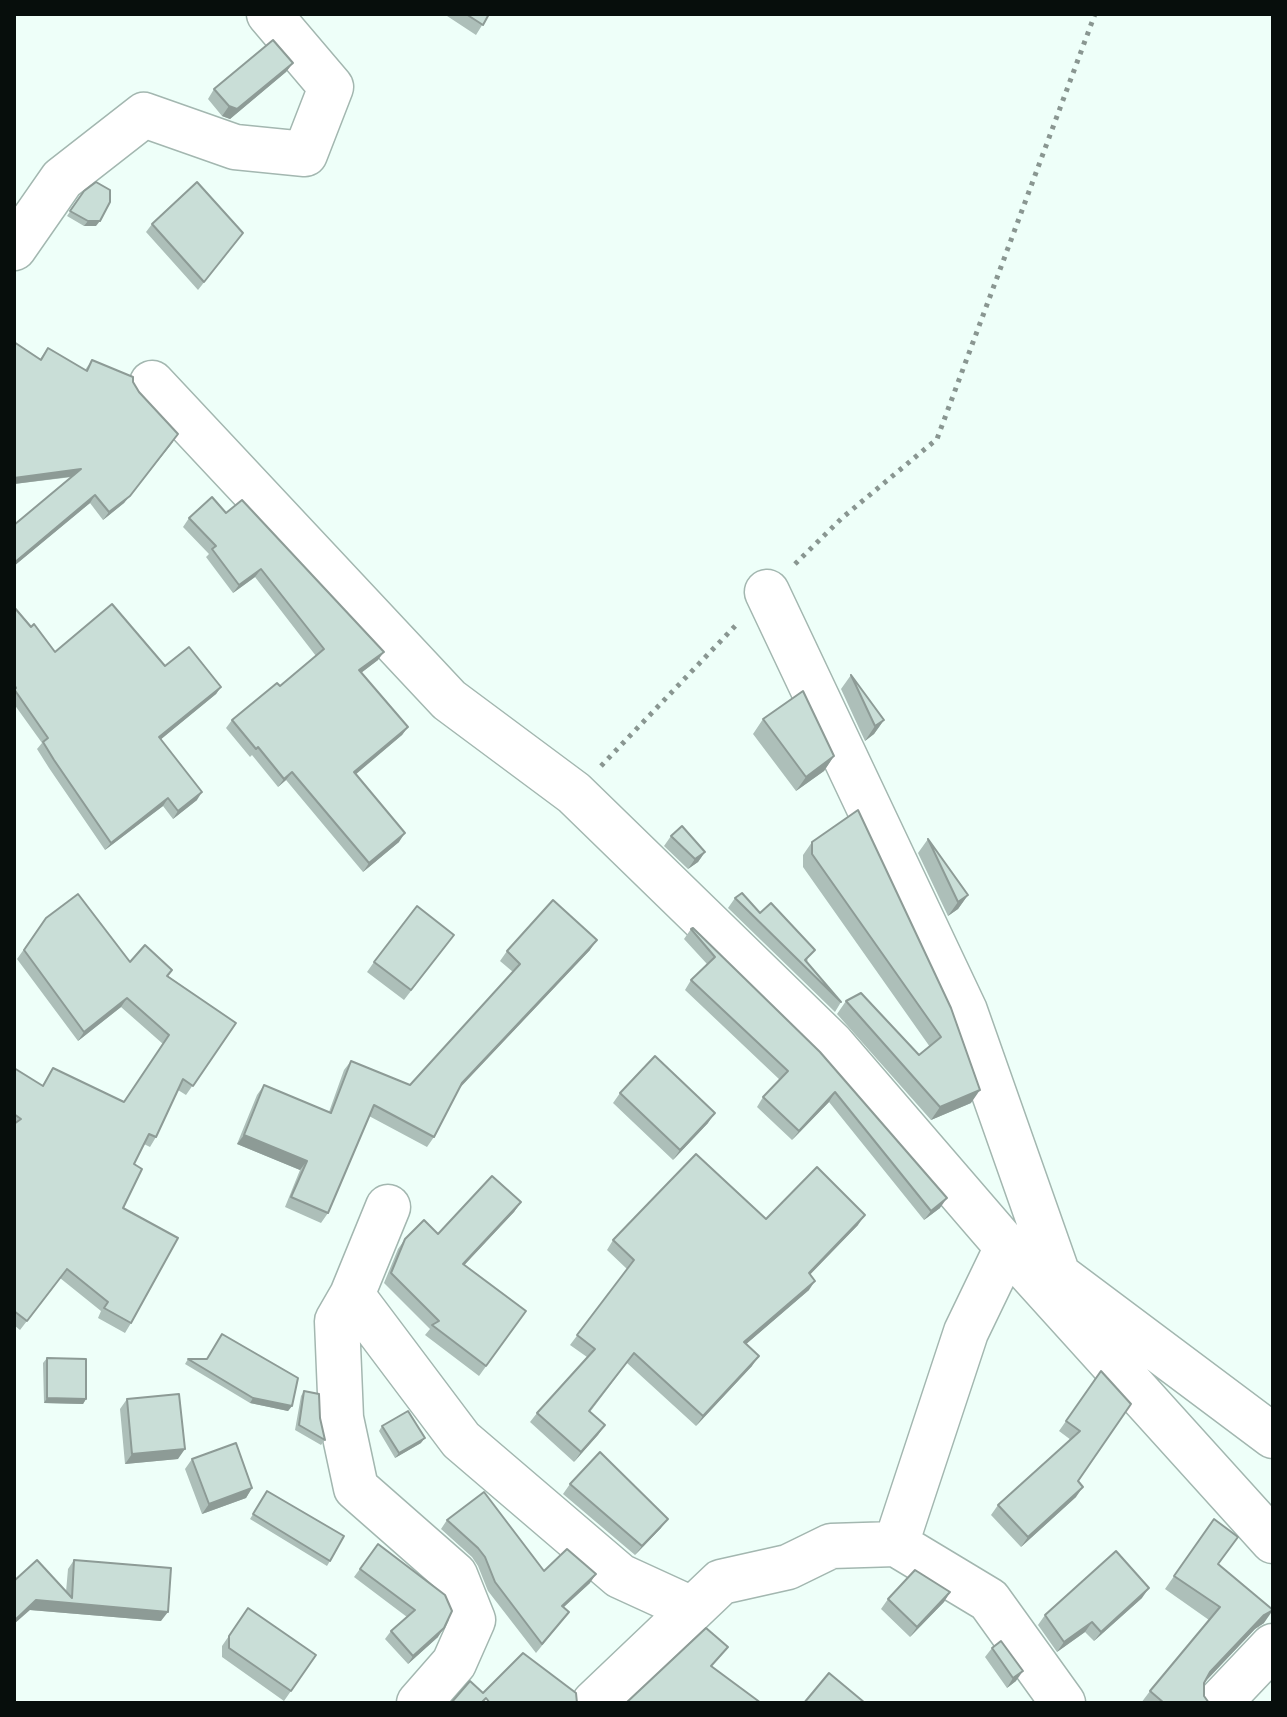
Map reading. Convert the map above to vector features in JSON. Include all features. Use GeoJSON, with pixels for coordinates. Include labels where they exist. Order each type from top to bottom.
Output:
{"type":"FeatureCollection","features":[{"type":"Feature","properties":{"kind":"street"},"geometry":{"type":"LineString","coordinates":[[14,248],[62,179],[144,115],[235,147],[305,154],[331,87],[269,14]]}},
{"type":"Feature","properties":{"kind":"street"},"geometry":{"type":"LineString","coordinates":[[152,383],[449,700],[574,793],[832,1044],[1007,1247],[1273,1541]]}},
{"type":"Feature","properties":{"kind":"street"},"geometry":{"type":"LineString","coordinates":[[767,592],[965,1011],[1058,1275],[1273,1436]]}},
{"type":"Feature","properties":{"kind":"street"},"geometry":{"type":"LineString","coordinates":[[388,1207],[352,1295],[337,1321],[341,1418],[356,1488],[455,1575],[473,1620],[454,1663],[419,1703]]}},
{"type":"Feature","properties":{"kind":"street"},"geometry":{"type":"LineString","coordinates":[[896,1544],[966,1332],[1007,1247]]}},
{"type":"Feature","properties":{"kind":"street"},"geometry":{"type":"LineString","coordinates":[[352,1295],[461,1440],[620,1576],[692,1609]]}},
{"type":"Feature","properties":{"kind":"street"},"geometry":{"type":"LineString","coordinates":[[594,1703],[721,1582],[788,1567],[831,1546],[896,1544],[989,1600],[1063,1703]]}},
{"type":"Feature","properties":{"kind":"street"},"geometry":{"type":"LineString","coordinates":[[1219,1703],[1273,1646]]}},
{"type":"Feature","properties":{"kind":"path"},"geometry":{"type":"LineString","coordinates":[[574,793],[842,518],[937,439],[1095,14]]}},
{"type":"Feature","properties":{"kind":"building"},"geometry":{"type":"Polygon","coordinates":[[[466,14],[489,14],[483,25],[466,14]]]}},
{"type":"Feature","properties":{"kind":"building"},"geometry":{"type":"Polygon","coordinates":[[[273,40],[293,63],[237,109],[229,106],[214,89],[273,40]]]}},
{"type":"Feature","properties":{"kind":"building"},"geometry":{"type":"Polygon","coordinates":[[[96,182],[110,190],[110,202],[100,221],[88,221],[70,211],[84,191],[96,182]]]}},
{"type":"Feature","properties":{"kind":"building"},"geometry":{"type":"Polygon","coordinates":[[[197,182],[243,233],[204,282],[152,224],[197,182]]]}},
{"type":"Feature","properties":{"kind":"building"},"geometry":{"type":"Polygon","coordinates":[[[14,342],[41,360],[48,348],[87,371],[92,360],[133,377],[139,392],[178,434],[130,496],[109,512],[95,495],[14,563],[14,525],[81,469],[14,478],[14,342]]]}},
{"type":"Feature","properties":{"kind":"building"},"geometry":{"type":"Polygon","coordinates":[[[212,497],[226,513],[242,500],[384,652],[359,670],[408,727],[354,772],[405,833],[369,863],[292,772],[284,779],[232,720],[277,683],[280,686],[324,649],[261,569],[239,585],[212,549],[216,546],[189,518],[212,497]]]}},
{"type":"Feature","properties":{"kind":"building"},"geometry":{"type":"Polygon","coordinates":[[[112,604],[165,666],[189,647],[221,687],[159,737],[202,792],[178,811],[168,798],[111,843],[54,760],[43,742],[48,738],[14,689],[14,607],[31,627],[34,624],[55,652],[112,604]]]}},
{"type":"Feature","properties":{"kind":"building"},"geometry":{"type":"Polygon","coordinates":[[[851,675],[884,720],[875,726],[851,675]]]}},
{"type":"Feature","properties":{"kind":"building"},"geometry":{"type":"Polygon","coordinates":[[[803,691],[834,756],[806,777],[763,719],[803,691]]]}},
{"type":"Feature","properties":{"kind":"building"},"geometry":{"type":"Polygon","coordinates":[[[858,810],[951,1008],[980,1090],[940,1107],[846,1001],[861,993],[919,1055],[941,1037],[812,854],[812,842],[858,810]]]}},
{"type":"Feature","properties":{"kind":"building"},"geometry":{"type":"Polygon","coordinates":[[[682,826],[705,852],[695,859],[671,836],[682,826]]]}},
{"type":"Feature","properties":{"kind":"building"},"geometry":{"type":"Polygon","coordinates":[[[928,839],[968,895],[958,902],[928,839]]]}},
{"type":"Feature","properties":{"kind":"building"},"geometry":{"type":"Polygon","coordinates":[[[742,893],[760,913],[771,903],[815,950],[805,960],[841,1002],[735,898],[742,893]]]}},
{"type":"Feature","properties":{"kind":"building"},"geometry":{"type":"Polygon","coordinates":[[[78,894],[130,962],[145,945],[172,970],[167,976],[236,1023],[193,1086],[183,1079],[156,1137],[149,1134],[134,1164],[142,1169],[123,1208],[178,1238],[131,1323],[104,1308],[108,1302],[67,1269],[27,1321],[14,1311],[14,1124],[21,1119],[14,1114],[14,1068],[43,1086],[53,1068],[124,1102],[169,1035],[127,998],[84,1032],[24,950],[46,918],[78,894]]]}},
{"type":"Feature","properties":{"kind":"building"},"geometry":{"type":"Polygon","coordinates":[[[553,900],[597,940],[462,1083],[434,1137],[374,1105],[328,1213],[291,1197],[307,1161],[244,1135],[264,1085],[331,1113],[351,1061],[410,1085],[520,964],[507,951],[553,900]]]}},
{"type":"Feature","properties":{"kind":"building"},"geometry":{"type":"Polygon","coordinates":[[[417,906],[454,935],[411,990],[374,962],[417,906]]]}},
{"type":"Feature","properties":{"kind":"building"},"geometry":{"type":"Polygon","coordinates":[[[693,928],[820,1052],[947,1198],[931,1211],[835,1092],[799,1131],[763,1097],[788,1071],[691,980],[715,957],[693,928]]]}},
{"type":"Feature","properties":{"kind":"building"},"geometry":{"type":"Polygon","coordinates":[[[655,1056],[715,1113],[680,1150],[620,1093],[655,1056]]]}},
{"type":"Feature","properties":{"kind":"building"},"geometry":{"type":"Polygon","coordinates":[[[696,1154],[766,1219],[817,1167],[865,1215],[809,1273],[815,1281],[744,1342],[759,1356],[703,1416],[634,1353],[589,1411],[605,1425],[581,1452],[537,1413],[595,1349],[577,1335],[634,1260],[613,1240],[696,1154]]]}},
{"type":"Feature","properties":{"kind":"building"},"geometry":{"type":"Polygon","coordinates":[[[492,1176],[521,1202],[463,1264],[526,1311],[486,1366],[432,1325],[439,1321],[391,1273],[405,1239],[424,1220],[438,1234],[492,1176]]]}},
{"type":"Feature","properties":{"kind":"building"},"geometry":{"type":"Polygon","coordinates":[[[222,1334],[298,1378],[292,1406],[253,1398],[188,1359],[207,1359],[222,1334]]]}},
{"type":"Feature","properties":{"kind":"building"},"geometry":{"type":"Polygon","coordinates":[[[47,1358],[86,1359],[86,1399],[47,1398],[47,1358]]]}},
{"type":"Feature","properties":{"kind":"building"},"geometry":{"type":"Polygon","coordinates":[[[1101,1371],[1131,1404],[1078,1481],[1083,1487],[1028,1537],[998,1505],[1080,1431],[1066,1421],[1101,1371]]]}},
{"type":"Feature","properties":{"kind":"building"},"geometry":{"type":"Polygon","coordinates":[[[304,1391],[319,1394],[325,1440],[299,1425],[304,1391]]]}},
{"type":"Feature","properties":{"kind":"building"},"geometry":{"type":"Polygon","coordinates":[[[179,1394],[185,1449],[132,1454],[127,1399],[179,1394]]]}},
{"type":"Feature","properties":{"kind":"building"},"geometry":{"type":"Polygon","coordinates":[[[408,1411],[425,1438],[399,1453],[382,1426],[408,1411]]]}},
{"type":"Feature","properties":{"kind":"building"},"geometry":{"type":"Polygon","coordinates":[[[236,1443],[252,1488],[209,1504],[192,1459],[236,1443]]]}},
{"type":"Feature","properties":{"kind":"building"},"geometry":{"type":"Polygon","coordinates":[[[600,1452],[668,1519],[642,1546],[570,1484],[600,1452]]]}},
{"type":"Feature","properties":{"kind":"building"},"geometry":{"type":"Polygon","coordinates":[[[267,1491],[344,1536],[330,1561],[253,1514],[267,1491]]]}},
{"type":"Feature","properties":{"kind":"building"},"geometry":{"type":"Polygon","coordinates":[[[484,1492],[544,1571],[567,1549],[596,1574],[562,1606],[569,1612],[542,1644],[495,1582],[485,1557],[447,1520],[484,1492]]]}},
{"type":"Feature","properties":{"kind":"building"},"geometry":{"type":"Polygon","coordinates":[[[1214,1519],[1238,1537],[1218,1564],[1273,1610],[1264,1615],[1210,1672],[1204,1683],[1204,1696],[1209,1703],[1164,1703],[1150,1691],[1220,1607],[1174,1576],[1214,1519]]]}},
{"type":"Feature","properties":{"kind":"building"},"geometry":{"type":"Polygon","coordinates":[[[378,1544],[445,1595],[452,1611],[444,1628],[413,1656],[391,1631],[415,1610],[360,1569],[378,1544]]]}},
{"type":"Feature","properties":{"kind":"building"},"geometry":{"type":"Polygon","coordinates":[[[1116,1551],[1149,1588],[1101,1632],[1092,1622],[1064,1642],[1045,1615],[1116,1551]]]}},
{"type":"Feature","properties":{"kind":"building"},"geometry":{"type":"Polygon","coordinates":[[[37,1560],[72,1598],[74,1560],[171,1568],[168,1612],[36,1600],[14,1621],[14,1581],[37,1560]]]}},
{"type":"Feature","properties":{"kind":"building"},"geometry":{"type":"Polygon","coordinates":[[[915,1570],[950,1592],[917,1627],[888,1599],[915,1570]]]}},
{"type":"Feature","properties":{"kind":"building"},"geometry":{"type":"Polygon","coordinates":[[[248,1608],[316,1655],[291,1691],[229,1648],[229,1636],[248,1608]]]}},
{"type":"Feature","properties":{"kind":"building"},"geometry":{"type":"Polygon","coordinates":[[[706,1628],[728,1647],[711,1666],[761,1703],[626,1703],[706,1628]]]}},
{"type":"Feature","properties":{"kind":"building"},"geometry":{"type":"Polygon","coordinates":[[[1001,1641],[1023,1671],[1013,1678],[992,1648],[1001,1641]]]}},
{"type":"Feature","properties":{"kind":"building"},"geometry":{"type":"Polygon","coordinates":[[[523,1653],[576,1693],[577,1703],[490,1703],[486,1698],[481,1703],[451,1703],[470,1681],[483,1693],[523,1653]]]}},
{"type":"Feature","properties":{"kind":"building"},"geometry":{"type":"Polygon","coordinates":[[[829,1673],[865,1703],[804,1703],[829,1673]]]}}]}
